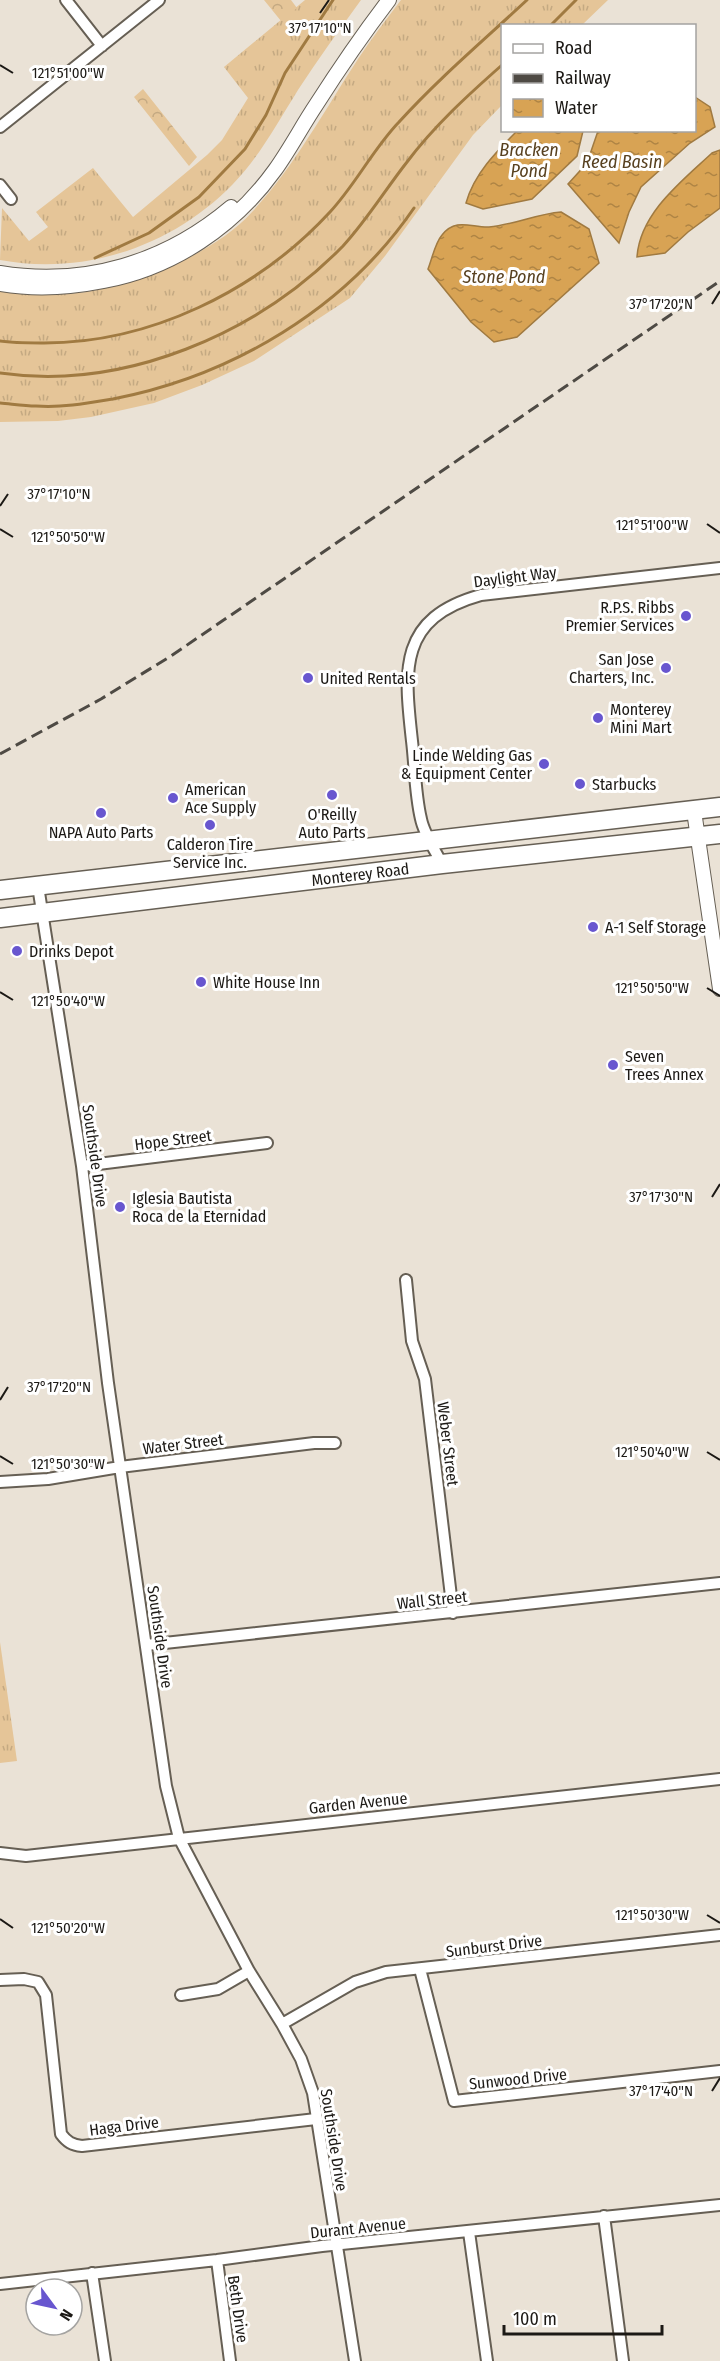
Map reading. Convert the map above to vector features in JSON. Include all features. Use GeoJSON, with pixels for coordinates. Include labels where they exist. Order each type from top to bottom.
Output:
{"type":"FeatureCollection","features":[{"type":"Feature","properties":{"kind":"main road","name":"Monterey Road"},"geometry":{"type":"LineString","coordinates":[[0,890],[720,807]]}},
{"type":"Feature","properties":{"kind":"main road","name":"Monterey Road"},"geometry":{"type":"LineString","coordinates":[[0,918],[442,864],[720,834]]}},
{"type":"Feature","properties":{"kind":"street"},"geometry":{"type":"LineString","coordinates":[[66,0],[102,46]]}},
{"type":"Feature","properties":{"kind":"street"},"geometry":{"type":"LineString","coordinates":[[0,127],[159,0]]}},
{"type":"Feature","properties":{"kind":"street"},"geometry":{"type":"LineString","coordinates":[[0,273],[59,278],[118,268],[160,253],[207,225],[232,205],[260,174],[340,51],[377,0]]}},
{"type":"Feature","properties":{"kind":"street"},"geometry":{"type":"LineString","coordinates":[[0,284],[50,288],[123,278],[169,261],[204,239],[250,201],[275,170],[335,76],[389,0]]}},
{"type":"Feature","properties":{"kind":"street"},"geometry":{"type":"LineString","coordinates":[[0,185],[11,199]]}},
{"type":"Feature","properties":{"kind":"street","name":"Daylight Way"},"geometry":{"type":"LineString","coordinates":[[442,864],[421,820],[406,691],[406,668],[413,647],[424,628],[440,612],[459,601],[481,595],[720,568]]}},
{"type":"Feature","properties":{"kind":"street"},"geometry":{"type":"LineString","coordinates":[[694,811],[720,989]]}},
{"type":"Feature","properties":{"kind":"street","name":"Southside Drive"},"geometry":{"type":"LineString","coordinates":[[38,886],[82,1166],[120,1467],[166,1785],[178,1838],[249,1971],[282,2024],[301,2060],[314,2093],[316,2119],[355,2361]]}},
{"type":"Feature","properties":{"kind":"street","name":"Hope Street"},"geometry":{"type":"LineString","coordinates":[[82,1166],[267,1143]]}},
{"type":"Feature","properties":{"kind":"street","name":"Weber Street"},"geometry":{"type":"LineString","coordinates":[[406,1280],[412,1341],[425,1379],[453,1613]]}},
{"type":"Feature","properties":{"kind":"street","name":"Water Street"},"geometry":{"type":"LineString","coordinates":[[0,1482],[48,1479],[120,1467],[314,1443],[335,1443]]}},
{"type":"Feature","properties":{"kind":"street","name":"Wall Street"},"geometry":{"type":"LineString","coordinates":[[146,1645],[720,1583]]}},
{"type":"Feature","properties":{"kind":"street","name":"Garden Avenue"},"geometry":{"type":"LineString","coordinates":[[0,1852],[26,1856],[720,1779]]}},
{"type":"Feature","properties":{"kind":"street","name":"Sunburst Drive"},"geometry":{"type":"LineString","coordinates":[[282,2024],[355,1982],[386,1972],[720,1935]]}},
{"type":"Feature","properties":{"kind":"street","name":"Sunwood Drive"},"geometry":{"type":"LineString","coordinates":[[420,1969],[454,2101],[720,2071]]}},
{"type":"Feature","properties":{"kind":"street"},"geometry":{"type":"LineString","coordinates":[[181,1995],[218,1989],[249,1971]]}},
{"type":"Feature","properties":{"kind":"street","name":"Haga Drive"},"geometry":{"type":"LineString","coordinates":[[0,1980],[24,1979],[38,1982],[46,1995],[61,2134],[66,2141],[74,2145],[82,2146],[316,2119]]}},
{"type":"Feature","properties":{"kind":"street","name":"Durant Avenue"},"geometry":{"type":"LineString","coordinates":[[0,2284],[337,2245],[720,2205]]}},
{"type":"Feature","properties":{"kind":"street"},"geometry":{"type":"LineString","coordinates":[[604,2216],[623,2361]]}},
{"type":"Feature","properties":{"kind":"street"},"geometry":{"type":"LineString","coordinates":[[469,2232],[487,2361]]}},
{"type":"Feature","properties":{"kind":"street","name":"Beth Drive"},"geometry":{"type":"LineString","coordinates":[[217,2260],[230,2361]]}},
{"type":"Feature","properties":{"kind":"street"},"geometry":{"type":"LineString","coordinates":[[92,2273],[105,2361]]}},
{"type":"Feature","properties":{"kind":"green space"},"geometry":{"type":"Polygon","coordinates":[[[264,0],[291,0],[297,8],[281,21],[264,0]]]}},
{"type":"Feature","properties":{"kind":"green space"},"geometry":{"type":"Polygon","coordinates":[[[305,0],[361,0],[313,67],[252,162],[209,206],[155,240],[126,251],[64,264],[32,264],[0,260],[2,208],[29,241],[48,227],[36,212],[93,168],[133,217],[207,155],[222,140],[248,98],[224,67],[305,0]]]}},
{"type":"Feature","properties":{"kind":"green space"},"geometry":{"type":"Polygon","coordinates":[[[401,0],[608,0],[583,24],[501,24],[501,106],[473,135],[385,256],[350,298],[254,361],[202,385],[154,403],[91,417],[58,421],[0,422],[0,290],[65,294],[107,288],[152,274],[218,241],[252,212],[282,176],[363,52],[401,0]]]}},
{"type":"Feature","properties":{"kind":"green space"},"geometry":{"type":"Polygon","coordinates":[[[143,89],[197,157],[189,166],[134,97],[143,89]]]}},
{"type":"Feature","properties":{"kind":"green space"},"geometry":{"type":"Polygon","coordinates":[[[0,1642],[17,1761],[0,1763],[0,1642]]]}},
{"type":"Feature","properties":{"kind":"water","name":"Reed Basin"},"geometry":{"type":"Polygon","coordinates":[[[696,98],[710,107],[715,127],[690,143],[641,187],[629,212],[619,243],[568,184],[587,163],[598,132],[696,132],[696,98]]]}},
{"type":"Feature","properties":{"kind":"water","name":"Bracken Pond"},"geometry":{"type":"Polygon","coordinates":[[[516,132],[583,132],[577,156],[532,199],[483,209],[466,203],[474,182],[494,155],[516,132]]]}},
{"type":"Feature","properties":{"kind":"water"},"geometry":{"type":"Polygon","coordinates":[[[720,150],[720,208],[665,253],[637,257],[646,226],[664,199],[712,153],[720,150]]]}},
{"type":"Feature","properties":{"kind":"water","name":"Stone Pond"},"geometry":{"type":"Polygon","coordinates":[[[561,212],[589,229],[599,263],[517,337],[494,342],[471,322],[428,269],[437,242],[453,226],[498,226],[561,212]]]}},
{"type":"Feature","properties":{"kind":"waterway"},"geometry":{"type":"LineString","coordinates":[[95,258],[149,233],[199,197],[245,149],[266,115],[285,73],[333,0]]}},
{"type":"Feature","properties":{"kind":"waterway"},"geometry":{"type":"LineString","coordinates":[[501,24],[527,0]]}},
{"type":"Feature","properties":{"kind":"waterway"},"geometry":{"type":"LineString","coordinates":[[552,24],[576,0]]}},
{"type":"Feature","properties":{"kind":"waterway"},"geometry":{"type":"LineString","coordinates":[[0,341],[15,343],[81,341],[121,334],[161,323],[235,288],[269,266],[330,212],[399,122],[501,24]]}},
{"type":"Feature","properties":{"kind":"waterway"},"geometry":{"type":"LineString","coordinates":[[0,373],[47,376],[94,373],[140,364],[186,349],[229,330],[271,306],[309,277],[343,246],[428,136],[501,66]]}},
{"type":"Feature","properties":{"kind":"waterway"},"geometry":{"type":"LineString","coordinates":[[0,403],[56,406],[113,399],[201,374],[242,355],[282,333],[320,307],[355,277],[386,244],[414,208]]}},
{"type":"Feature","properties":{"kind":"railway"},"geometry":{"type":"LineString","coordinates":[[0,754],[101,699],[171,656],[720,281]]}},
{"type":"Feature","properties":{"kind":"place","name":"R.P.S. Ribbs Premier Services"},"geometry":{"type":"Point","coordinates":[686,616]}},
{"type":"Feature","properties":{"kind":"place","name":"San Jose Charters, Inc."},"geometry":{"type":"Point","coordinates":[666,668]}},
{"type":"Feature","properties":{"kind":"place","name":"United Rentals"},"geometry":{"type":"Point","coordinates":[308,678]}},
{"type":"Feature","properties":{"kind":"place","name":"Monterey Mini Mart"},"geometry":{"type":"Point","coordinates":[598,718]}},
{"type":"Feature","properties":{"kind":"place","name":"Linde Welding Gas & Equipment Center"},"geometry":{"type":"Point","coordinates":[544,764]}},
{"type":"Feature","properties":{"kind":"place","name":"Starbucks"},"geometry":{"type":"Point","coordinates":[580,784]}},
{"type":"Feature","properties":{"kind":"place","name":"O'Reilly Auto Parts"},"geometry":{"type":"Point","coordinates":[332,795]}},
{"type":"Feature","properties":{"kind":"place","name":"American Ace Supply"},"geometry":{"type":"Point","coordinates":[173,798]}},
{"type":"Feature","properties":{"kind":"place","name":"NAPA Auto Parts"},"geometry":{"type":"Point","coordinates":[101,813]}},
{"type":"Feature","properties":{"kind":"place","name":"Calderon Tire Service Inc."},"geometry":{"type":"Point","coordinates":[210,825]}},
{"type":"Feature","properties":{"kind":"place","name":"A-1 Self Storage"},"geometry":{"type":"Point","coordinates":[593,927]}},
{"type":"Feature","properties":{"kind":"place","name":"Drinks Depot"},"geometry":{"type":"Point","coordinates":[17,951]}},
{"type":"Feature","properties":{"kind":"place","name":"White House Inn"},"geometry":{"type":"Point","coordinates":[201,982]}},
{"type":"Feature","properties":{"kind":"place","name":"Seven Trees Annex"},"geometry":{"type":"Point","coordinates":[613,1065]}},
{"type":"Feature","properties":{"kind":"place","name":"Iglesia Bautista Roca de la Eternidad"},"geometry":{"type":"Point","coordinates":[120,1207]}}]}
